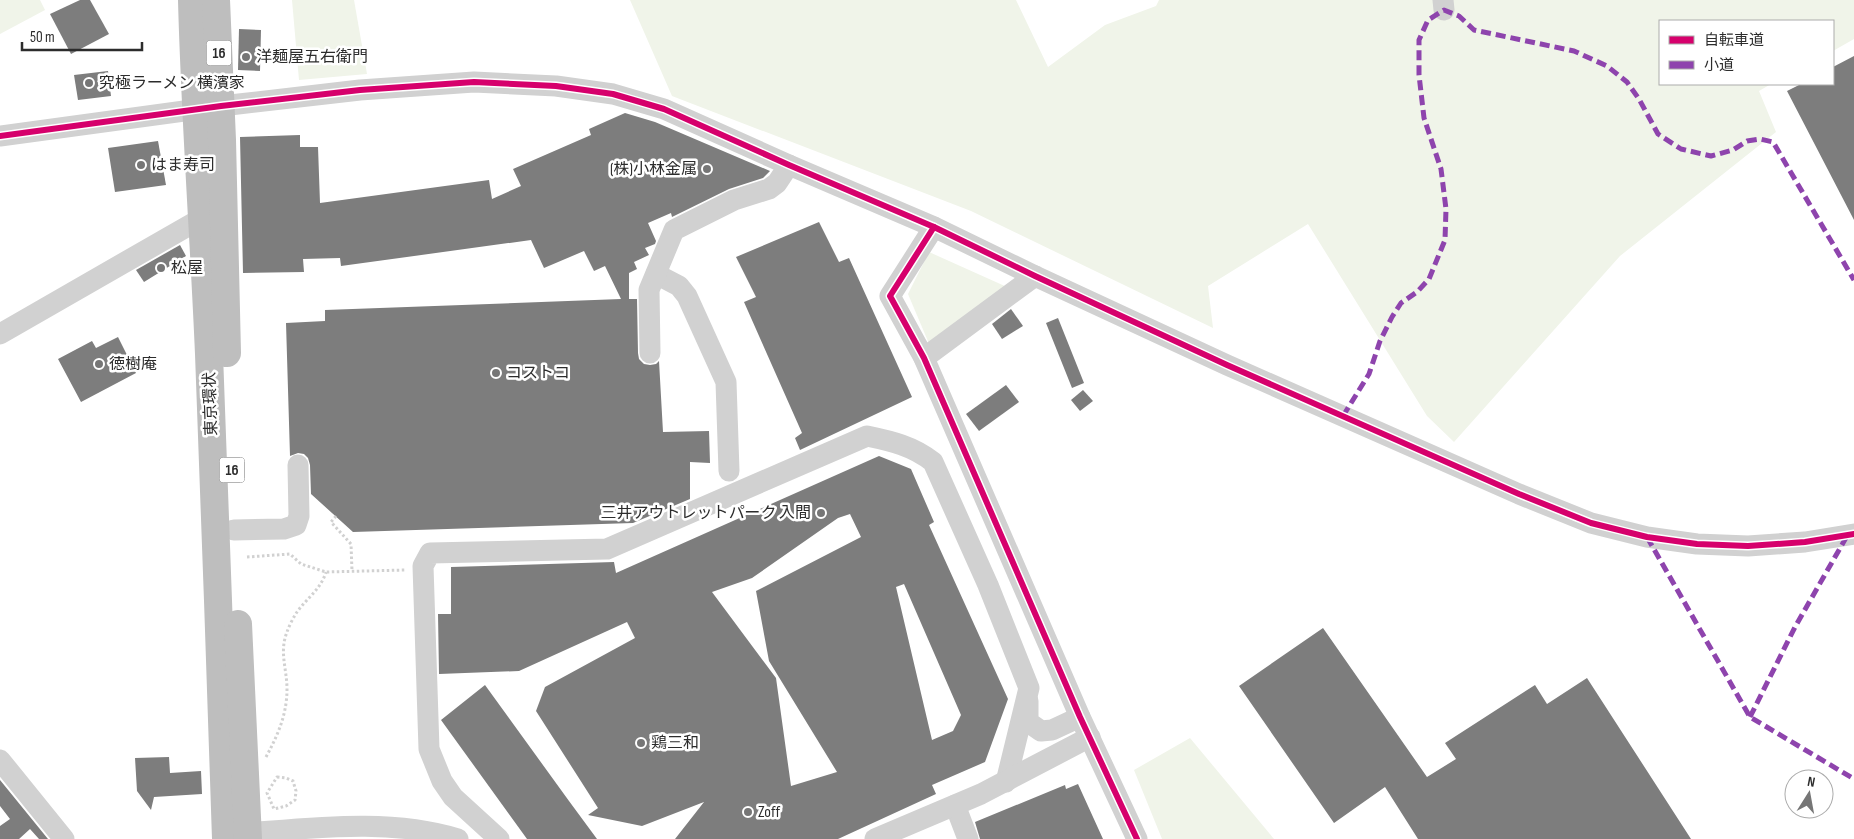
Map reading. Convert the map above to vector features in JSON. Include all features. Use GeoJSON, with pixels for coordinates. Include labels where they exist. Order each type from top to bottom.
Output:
{"type":"FeatureCollection","features":[{"type":"Feature","properties":{"kind":"highway","name":"東京環状"},"geometry":{"type":"LineString","coordinates":[[192,0],[208,108],[227,352],[234,530],[237,836]]}},
{"type":"Feature","properties":{"kind":"highway","name":"東京環状"},"geometry":{"type":"LineString","coordinates":[[216,0],[202,218],[216,535],[237,836]]}},
{"type":"Feature","properties":{"kind":"street"},"geometry":{"type":"LineString","coordinates":[[0,136],[360,90],[474,82],[556,86],[613,94],[664,109],[934,227],[1236,369],[1591,524],[1647,537],[1697,544],[1758,545],[1805,542],[1854,534]]}},
{"type":"Feature","properties":{"kind":"street"},"geometry":{"type":"LineString","coordinates":[[650,353],[649,290],[674,230],[734,200],[769,189],[777,183],[789,165]]}},
{"type":"Feature","properties":{"kind":"street"},"geometry":{"type":"LineString","coordinates":[[0,334],[202,218]]}},
{"type":"Feature","properties":{"kind":"street"},"geometry":{"type":"LineString","coordinates":[[934,227],[890,296],[924,358],[1080,716],[1137,839]]}},
{"type":"Feature","properties":{"kind":"street"},"geometry":{"type":"LineString","coordinates":[[656,274],[679,286],[687,296],[726,382],[730,471]]}},
{"type":"Feature","properties":{"kind":"street"},"geometry":{"type":"LineString","coordinates":[[924,358],[1035,276]]}},
{"type":"Feature","properties":{"kind":"street"},"geometry":{"type":"LineString","coordinates":[[499,839],[453,797],[442,781],[429,749],[423,566],[430,553],[606,549],[867,436],[895,442],[923,454],[933,462],[988,585],[1029,688],[1028,722],[1041,731],[1052,730],[1080,716]]}},
{"type":"Feature","properties":{"kind":"street"},"geometry":{"type":"LineString","coordinates":[[234,530],[291,528],[296,525],[299,516],[298,465]]}},
{"type":"Feature","properties":{"kind":"street"},"geometry":{"type":"LineString","coordinates":[[1006,782],[1029,688]]}},
{"type":"Feature","properties":{"kind":"street"},"geometry":{"type":"LineString","coordinates":[[875,839],[1006,782],[1090,737]]}},
{"type":"Feature","properties":{"kind":"street"},"geometry":{"type":"LineString","coordinates":[[0,760],[64,839]]}},
{"type":"Feature","properties":{"kind":"street"},"geometry":{"type":"LineString","coordinates":[[955,805],[968,839]]}},
{"type":"Feature","properties":{"kind":"street"},"geometry":{"type":"LineString","coordinates":[[237,836],[306,829],[384,828],[416,829],[458,839]]}},
{"type":"Feature","properties":{"kind":"path"},"geometry":{"type":"LineString","coordinates":[[336,516],[330,522],[351,544],[352,571]]}},
{"type":"Feature","properties":{"kind":"path"},"geometry":{"type":"LineString","coordinates":[[246,557],[290,554],[301,564],[326,572],[403,569],[407,572]]}},
{"type":"Feature","properties":{"kind":"path"},"geometry":{"type":"LineString","coordinates":[[265,760],[279,732],[285,708],[287,688],[282,648],[287,632],[297,612],[324,581],[326,572]]}},
{"type":"Feature","properties":{"kind":"path"},"geometry":{"type":"LineString","coordinates":[[277,777],[293,781],[296,790],[295,800],[286,806],[274,808],[267,793],[271,785],[277,777]]}},
{"type":"Feature","properties":{"kind":"shaded area"},"geometry":{"type":"Polygon","coordinates":[[[0,0],[40,0],[45,10],[0,34],[0,0]]]}},
{"type":"Feature","properties":{"kind":"shaded area"},"geometry":{"type":"Polygon","coordinates":[[[292,0],[354,0],[367,74],[299,80],[292,0]]]}},
{"type":"Feature","properties":{"kind":"shaded area"},"geometry":{"type":"Polygon","coordinates":[[[630,0],[1016,0],[1048,67],[1105,25],[1156,6],[1159,0],[1854,0],[1854,39],[1834,50],[1834,20],[1659,20],[1659,85],[1769,85],[1759,91],[1776,132],[1620,256],[1454,442],[1427,416],[1308,224],[1208,286],[1213,328],[971,211],[672,96],[630,0]]]}},
{"type":"Feature","properties":{"kind":"shaded area"},"geometry":{"type":"Polygon","coordinates":[[[929,252],[1007,287],[930,346],[908,294],[929,252]]]}},
{"type":"Feature","properties":{"kind":"shaded area"},"geometry":{"type":"Polygon","coordinates":[[[1190,738],[1274,839],[1162,839],[1134,770],[1190,738]]]}},
{"type":"Feature","properties":{"kind":"building"},"geometry":{"type":"Polygon","coordinates":[[[80,0],[90,0],[109,34],[71,54],[50,14],[80,0]]]}},
{"type":"Feature","properties":{"kind":"building"},"geometry":{"type":"Polygon","coordinates":[[[239,29],[261,30],[260,71],[238,70],[239,29]]]}},
{"type":"Feature","properties":{"kind":"building"},"geometry":{"type":"Polygon","coordinates":[[[1854,56],[1854,220],[1787,91],[1799,85],[1834,85],[1834,66],[1854,56]]]}},
{"type":"Feature","properties":{"kind":"building"},"geometry":{"type":"Polygon","coordinates":[[[108,71],[111,96],[78,100],[74,75],[108,71]]]}},
{"type":"Feature","properties":{"kind":"building","name":"コストコ"},"geometry":{"type":"Polygon","coordinates":[[[625,113],[655,122],[770,171],[763,178],[729,189],[672,217],[671,213],[648,223],[656,241],[655,244],[645,248],[649,255],[634,262],[637,269],[629,273],[629,299],[637,299],[639,359],[644,364],[650,365],[656,364],[659,361],[663,432],[709,431],[710,463],[690,462],[690,499],[633,523],[353,532],[311,494],[308,458],[304,454],[298,453],[290,456],[286,323],[325,321],[325,310],[621,299],[605,266],[594,271],[584,251],[544,268],[531,240],[341,266],[340,258],[303,259],[304,272],[243,273],[240,137],[300,135],[300,147],[318,147],[320,203],[489,180],[492,199],[521,186],[513,169],[591,135],[589,129],[625,113]]]}},
{"type":"Feature","properties":{"kind":"building"},"geometry":{"type":"Polygon","coordinates":[[[158,141],[166,185],[115,192],[108,148],[158,141]]]}},
{"type":"Feature","properties":{"kind":"building"},"geometry":{"type":"Polygon","coordinates":[[[819,222],[839,262],[849,258],[912,397],[800,450],[795,438],[802,433],[744,302],[756,297],[736,257],[819,222]]]}},
{"type":"Feature","properties":{"kind":"building"},"geometry":{"type":"Polygon","coordinates":[[[180,245],[186,256],[144,282],[136,270],[180,245]]]}},
{"type":"Feature","properties":{"kind":"building"},"geometry":{"type":"Polygon","coordinates":[[[1011,309],[1023,326],[1002,339],[992,324],[1011,309]]]}},
{"type":"Feature","properties":{"kind":"building"},"geometry":{"type":"Polygon","coordinates":[[[1058,318],[1084,383],[1072,388],[1046,323],[1058,318]]]}},
{"type":"Feature","properties":{"kind":"building"},"geometry":{"type":"Polygon","coordinates":[[[118,337],[136,373],[81,402],[58,359],[92,341],[96,348],[118,337]]]}},
{"type":"Feature","properties":{"kind":"building"},"geometry":{"type":"Polygon","coordinates":[[[1006,385],[1019,402],[979,431],[966,414],[1006,385]]]}},
{"type":"Feature","properties":{"kind":"building"},"geometry":{"type":"Polygon","coordinates":[[[1083,390],[1093,401],[1080,411],[1071,400],[1083,390]]]}},
{"type":"Feature","properties":{"kind":"building"},"geometry":{"type":"Polygon","coordinates":[[[879,456],[911,469],[934,522],[929,525],[1008,699],[985,762],[932,785],[936,794],[838,839],[675,839],[704,802],[642,826],[588,815],[598,808],[536,711],[545,687],[635,638],[627,622],[519,671],[439,674],[438,614],[451,614],[451,567],[614,562],[616,573],[879,456]],[[850,514],[838,518],[752,578],[712,592],[776,678],[791,786],[837,772],[769,661],[756,591],[861,537],[850,514]],[[904,584],[896,587],[932,740],[953,731],[961,715],[904,584]]]}},
{"type":"Feature","properties":{"kind":"building"},"geometry":{"type":"Polygon","coordinates":[[[1323,628],[1427,777],[1456,759],[1445,743],[1535,685],[1547,704],[1587,678],[1691,839],[1418,839],[1385,787],[1334,823],[1239,686],[1323,628]]]}},
{"type":"Feature","properties":{"kind":"building"},"geometry":{"type":"Polygon","coordinates":[[[485,685],[597,839],[527,839],[441,720],[485,685]]]}},
{"type":"Feature","properties":{"kind":"building"},"geometry":{"type":"Polygon","coordinates":[[[169,757],[170,773],[201,771],[202,794],[154,797],[151,810],[137,791],[135,758],[169,757]]]}},
{"type":"Feature","properties":{"kind":"building"},"geometry":{"type":"Polygon","coordinates":[[[0,780],[48,839],[39,839],[30,829],[19,839],[0,839],[0,826],[10,819],[0,806],[0,780]]]}},
{"type":"Feature","properties":{"kind":"building"},"geometry":{"type":"Polygon","coordinates":[[[1078,784],[1103,839],[980,839],[975,822],[1065,785],[1066,789],[1078,784]]]}},
{"type":"Feature","properties":{"kind":"marked path"},"geometry":{"type":"LineString","coordinates":[[1343,416],[1369,374],[1380,341],[1392,317],[1401,303],[1417,292],[1429,279],[1445,240],[1446,209],[1441,169],[1424,118],[1419,75],[1419,40],[1428,20],[1444,10],[1459,16],[1474,30],[1574,51],[1607,66],[1627,82],[1639,99],[1658,134],[1681,149],[1711,156],[1733,150],[1747,141],[1760,139],[1773,142],[1854,280]]}},
{"type":"Feature","properties":{"kind":"marked path"},"geometry":{"type":"LineString","coordinates":[[1750,717],[1795,627],[1847,536]]}},
{"type":"Feature","properties":{"kind":"marked path"},"geometry":{"type":"LineString","coordinates":[[1647,537],[1750,717],[1854,779]]}},
{"type":"Feature","properties":{"kind":"cycle path"},"geometry":{"type":"LineString","coordinates":[[0,136],[221,106],[360,90],[474,82],[556,86],[613,94],[664,109],[934,227],[1227,365],[1519,494],[1591,523],[1647,537],[1697,544],[1748,546],[1805,542],[1854,534]]}},
{"type":"Feature","properties":{"kind":"cycle path"},"geometry":{"type":"LineString","coordinates":[[934,227],[890,296],[924,358],[1080,717],[1137,839]]}},
{"type":"Feature","properties":{"kind":"place","name":"洋麺屋五右衛門"},"geometry":{"type":"Point","coordinates":[246,57]}},
{"type":"Feature","properties":{"kind":"place","name":"究極ラーメン 横濱家"},"geometry":{"type":"Point","coordinates":[89,83]}},
{"type":"Feature","properties":{"kind":"place","name":"はま寿司"},"geometry":{"type":"Point","coordinates":[141,165]}},
{"type":"Feature","properties":{"kind":"place","name":"(株)小林金属"},"geometry":{"type":"Point","coordinates":[707,169]}},
{"type":"Feature","properties":{"kind":"place","name":"松屋"},"geometry":{"type":"Point","coordinates":[161,268]}},
{"type":"Feature","properties":{"kind":"place","name":"徳樹庵"},"geometry":{"type":"Point","coordinates":[99,364]}},
{"type":"Feature","properties":{"kind":"place","name":"コストコ"},"geometry":{"type":"Point","coordinates":[496,373]}},
{"type":"Feature","properties":{"kind":"place","name":"三井アウトレットパーク 入間"},"geometry":{"type":"Point","coordinates":[821,513]}},
{"type":"Feature","properties":{"kind":"place","name":"鶏三和"},"geometry":{"type":"Point","coordinates":[641,743]}},
{"type":"Feature","properties":{"kind":"place","name":"Zoff"},"geometry":{"type":"Point","coordinates":[748,812]}}]}
